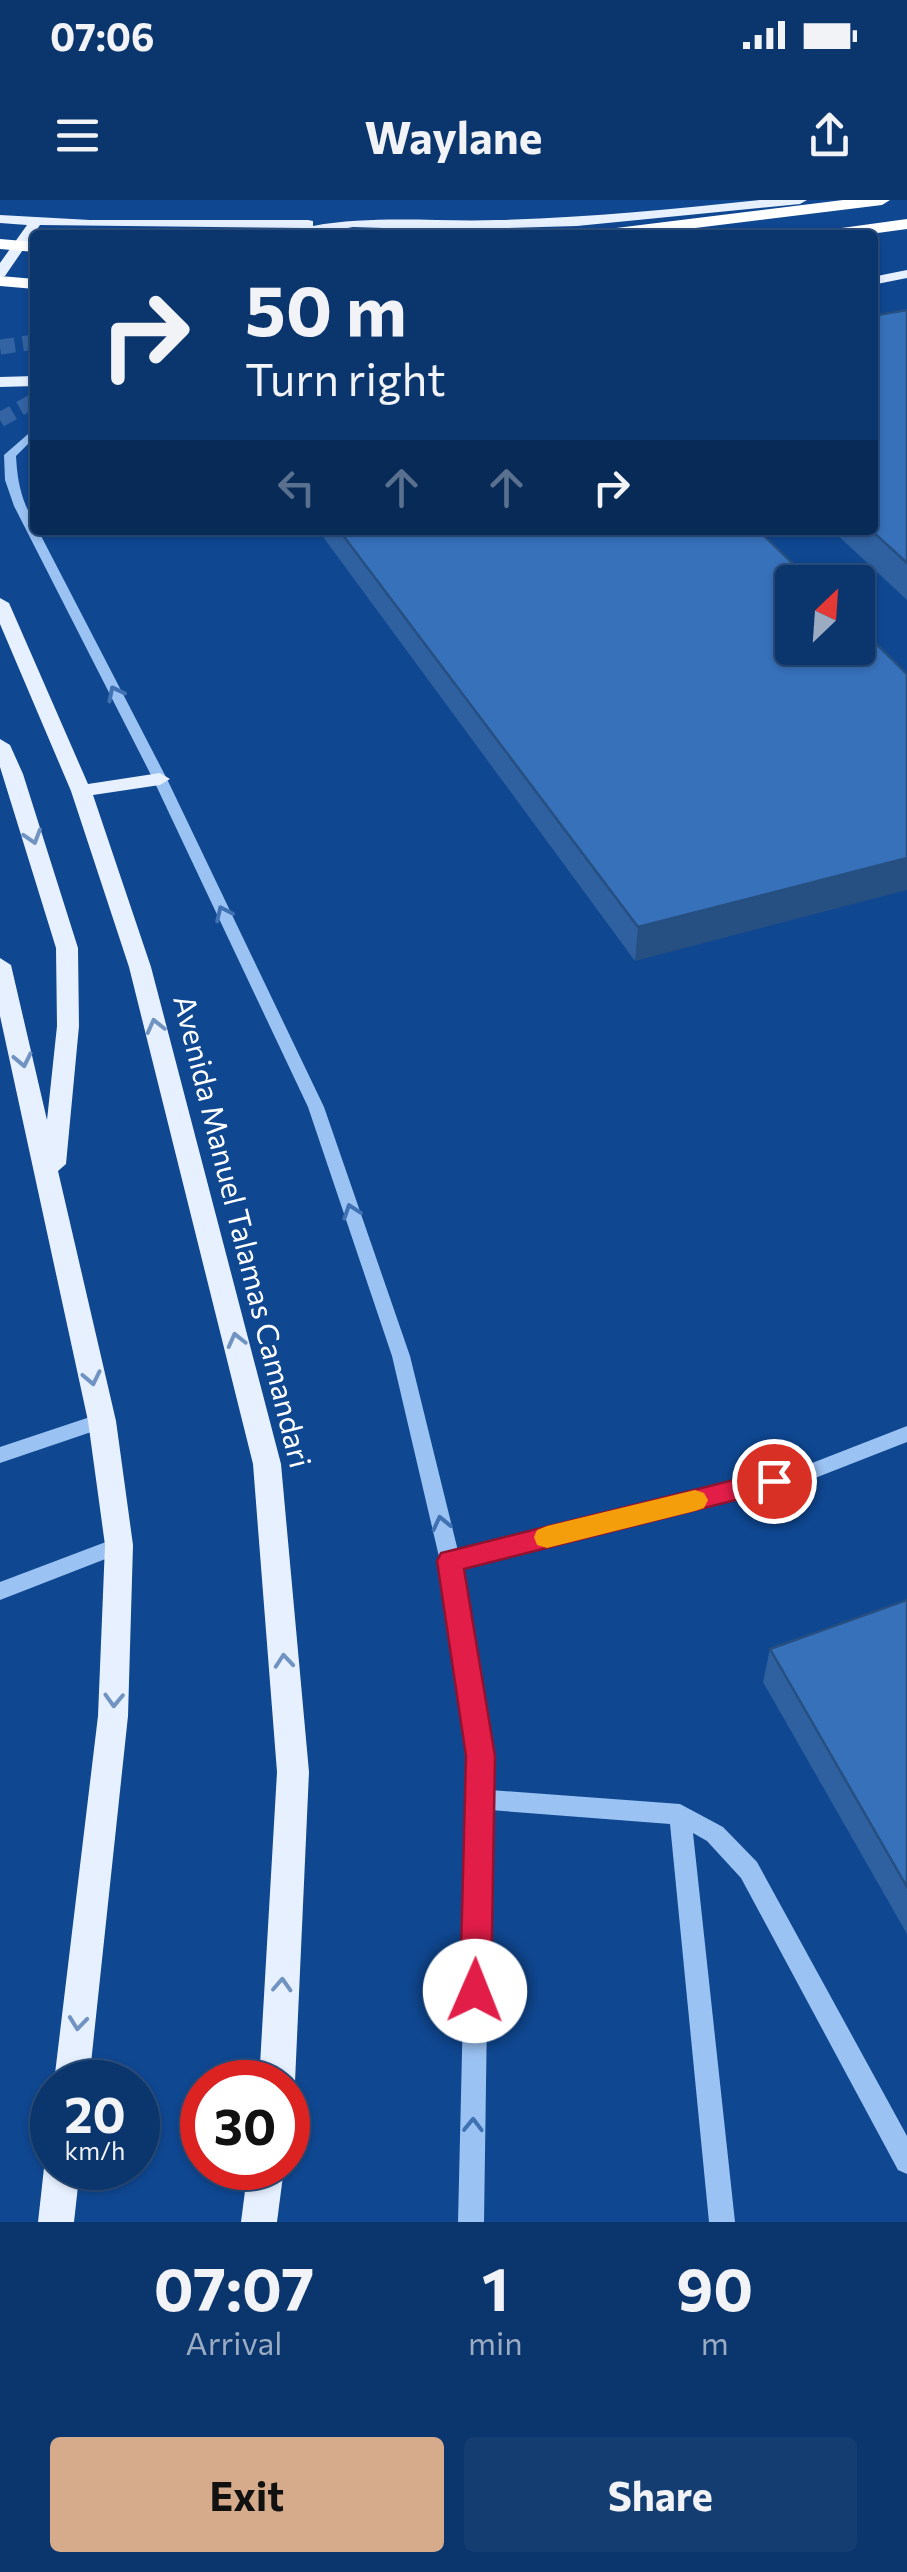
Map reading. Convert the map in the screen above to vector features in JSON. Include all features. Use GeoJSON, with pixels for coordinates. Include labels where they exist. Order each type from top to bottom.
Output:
{"type":"FeatureCollection","features":[{"type":"Feature","properties":{"kind":"highway"},"geometry":{"type":"LineString","coordinates":[[640,230],[882,200]]}},
{"type":"Feature","properties":{"kind":"highway"},"geometry":{"type":"LineString","coordinates":[[863,230],[907,224]]}},
{"type":"Feature","properties":{"kind":"highway"},"geometry":{"type":"LineString","coordinates":[[0,244],[30,247]]}},
{"type":"Feature","properties":{"kind":"highway"},"geometry":{"type":"LineString","coordinates":[[1,273],[30,282]]}},
{"type":"Feature","properties":{"kind":"main road"},"geometry":{"type":"LineString","coordinates":[[0,219],[444,226],[577,222],[800,200]]}},
{"type":"Feature","properties":{"kind":"main road"},"geometry":{"type":"LineString","coordinates":[[1,273],[36,221]]}},
{"type":"Feature","properties":{"kind":"main road"},"geometry":{"type":"LineString","coordinates":[[318,230],[353,224]]}},
{"type":"Feature","properties":{"kind":"main road"},"geometry":{"type":"LineString","coordinates":[[360,230],[386,224]]}},
{"type":"Feature","properties":{"kind":"main road"},"geometry":{"type":"LineString","coordinates":[[434,230],[444,226]]}},
{"type":"Feature","properties":{"kind":"main road"},"geometry":{"type":"LineString","coordinates":[[878,276],[907,273]]}},
{"type":"Feature","properties":{"kind":"main road"},"geometry":{"type":"LineString","coordinates":[[0,382],[30,381]]}},
{"type":"Feature","properties":{"kind":"main road","name":"Avenida Manuel Talamas Camandari"},"geometry":{"type":"LineString","coordinates":[[0,604],[82,791],[140,966],[267,1464],[293,1772],[278,2060]]}},
{"type":"Feature","properties":{"kind":"main road"},"geometry":{"type":"LineString","coordinates":[[0,746],[13,774],[66,948],[68,1026],[52,1190]]}},
{"type":"Feature","properties":{"kind":"main road"},"geometry":{"type":"LineString","coordinates":[[82,791],[160,779]]}},
{"type":"Feature","properties":{"kind":"main road"},"geometry":{"type":"LineString","coordinates":[[0,965],[6,1007],[52,1190],[102,1421],[119,1545],[113,1716],[74,2060]]}},
{"type":"Feature","properties":{"kind":"main road"},"geometry":{"type":"LineString","coordinates":[[56,2222],[60,2190]]}},
{"type":"Feature","properties":{"kind":"main road"},"geometry":{"type":"LineString","coordinates":[[260,2222],[264,2190]]}},
{"type":"Feature","properties":{"kind":"street"},"geometry":{"type":"LineString","coordinates":[[30,436],[10,455],[11,480],[30,526]]}},
{"type":"Feature","properties":{"kind":"street"},"geometry":{"type":"LineString","coordinates":[[35,535],[160,779],[316,1107],[401,1356],[450,1561],[480,1756],[470,2222]]}},
{"type":"Feature","properties":{"kind":"street"},"geometry":{"type":"LineString","coordinates":[[0,1455],[102,1421]]}},
{"type":"Feature","properties":{"kind":"street"},"geometry":{"type":"LineString","coordinates":[[450,1561],[810,1472],[907,1434]]}},
{"type":"Feature","properties":{"kind":"street"},"geometry":{"type":"LineString","coordinates":[[0,1591],[119,1545]]}},
{"type":"Feature","properties":{"kind":"street"},"geometry":{"type":"LineString","coordinates":[[479,1799],[680,1814],[715,1834],[749,1870],[907,2160]]}},
{"type":"Feature","properties":{"kind":"street"},"geometry":{"type":"LineString","coordinates":[[680,1814],[722,2222]]}},
{"type":"Feature","properties":{"kind":"building"},"geometry":{"type":"Polygon","coordinates":[[[907,310],[907,563],[876,535],[878,315],[907,310]]]}},
{"type":"Feature","properties":{"kind":"building"},"geometry":{"type":"Polygon","coordinates":[[[343,535],[763,535],[794,565],[775,565],[775,665],[875,665],[875,643],[907,674],[907,858],[638,927],[343,535]]]}},
{"type":"Feature","properties":{"kind":"building"},"geometry":{"type":"Polygon","coordinates":[[[907,1600],[907,1887],[770,1649],[907,1600]]]}},
{"type":"Feature","properties":{"kind":"tunnel"},"geometry":{"type":"LineString","coordinates":[[0,347],[30,343]]}},
{"type":"Feature","properties":{"kind":"tunnel"},"geometry":{"type":"LineString","coordinates":[[0,420],[30,403]]}},
{"type":"Feature","properties":{"kind":"slow traffic"},"geometry":{"type":"LineString","coordinates":[[547,1537],[695,1500]]}},
{"type":"Feature","properties":{"kind":"route"},"geometry":{"type":"LineString","coordinates":[[475,1991],[480,1756],[450,1561],[774,1481]]}}]}
